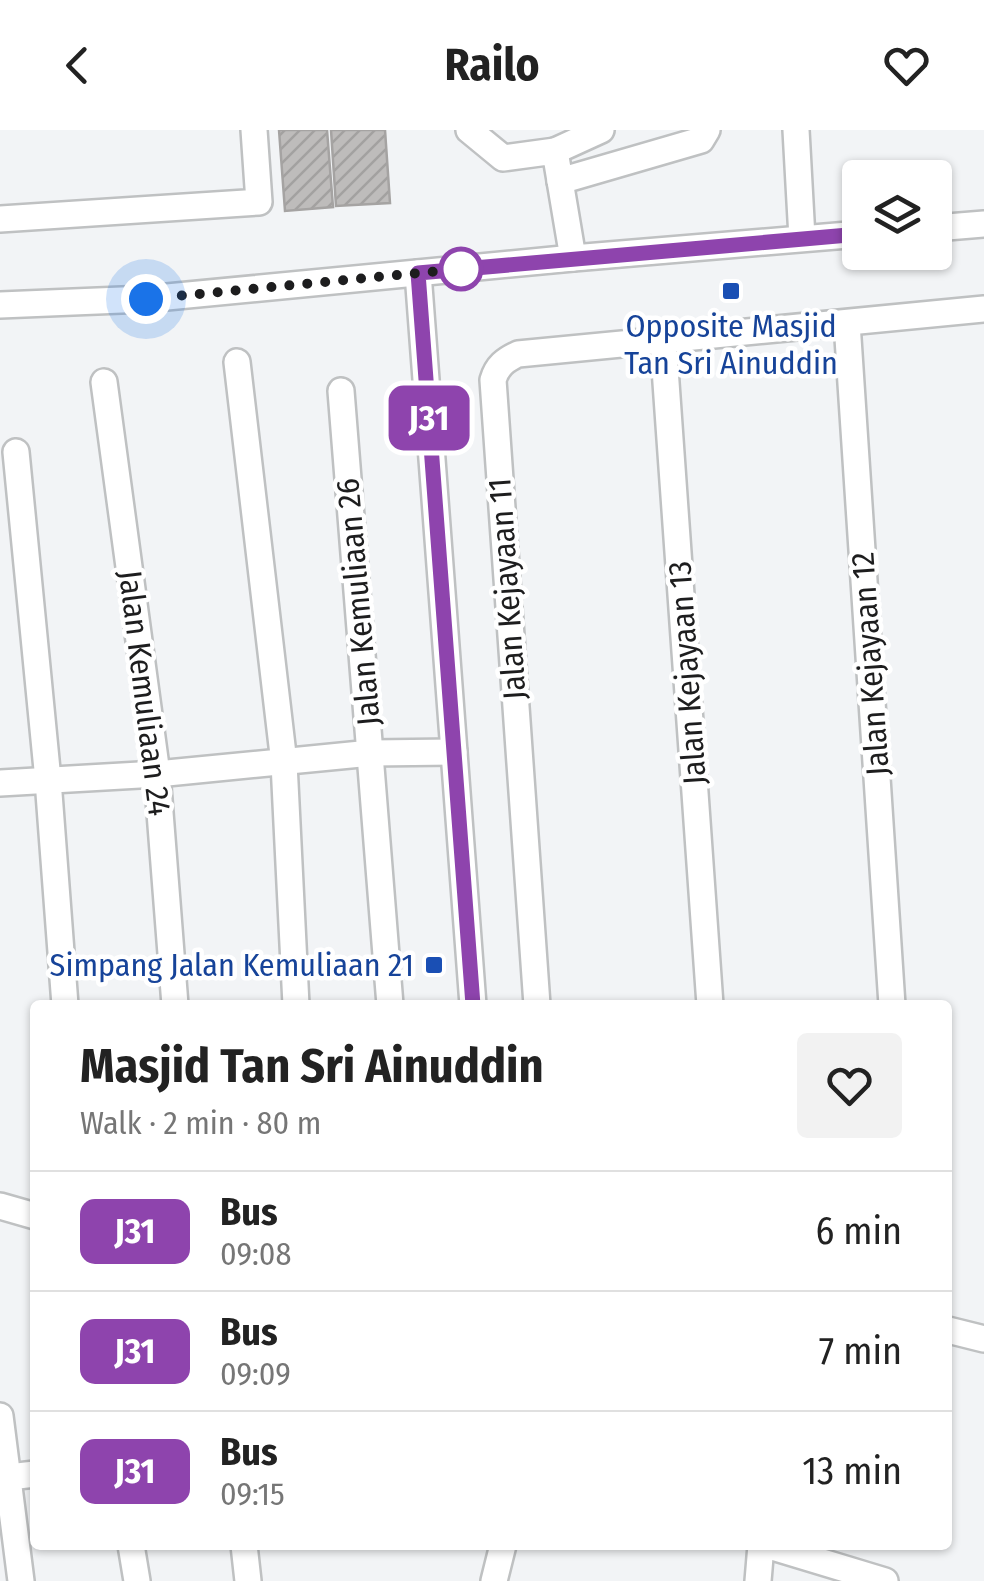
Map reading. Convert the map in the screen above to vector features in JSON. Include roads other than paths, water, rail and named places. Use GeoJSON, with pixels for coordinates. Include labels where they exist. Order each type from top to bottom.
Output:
{"type":"FeatureCollection","features":[{"type":"Feature","properties":{"kind":"street"},"geometry":{"type":"LineString","coordinates":[[0,219],[259,202],[254,130]]}},
{"type":"Feature","properties":{"kind":"street"},"geometry":{"type":"LineString","coordinates":[[469,130],[503,158],[555,150],[601,130]]}},
{"type":"Feature","properties":{"kind":"street"},"geometry":{"type":"LineString","coordinates":[[560,181],[701,140],[707,130]]}},
{"type":"Feature","properties":{"kind":"street"},"geometry":{"type":"LineString","coordinates":[[796,130],[802,238]]}},
{"type":"Feature","properties":{"kind":"street"},"geometry":{"type":"LineString","coordinates":[[555,150],[573,258]]}},
{"type":"Feature","properties":{"kind":"street"},"geometry":{"type":"LineString","coordinates":[[952,227],[984,224]]}},
{"type":"Feature","properties":{"kind":"street"},"geometry":{"type":"LineString","coordinates":[[0,306],[146,299],[842,235]]}},
{"type":"Feature","properties":{"kind":"street"},"geometry":{"type":"LineString","coordinates":[[418,273],[473,1000]]}},
{"type":"Feature","properties":{"kind":"street","name":"Jalan Kejayaan 11"},"geometry":{"type":"LineString","coordinates":[[537,1000],[493,380],[496,370],[518,354],[984,309]]}},
{"type":"Feature","properties":{"kind":"street","name":"Jalan Kejayaan 12"},"geometry":{"type":"LineString","coordinates":[[848,322],[892,1000]]}},
{"type":"Feature","properties":{"kind":"street","name":"Jalan Kejayaan 13"},"geometry":{"type":"LineString","coordinates":[[664,340],[710,1000]]}},
{"type":"Feature","properties":{"kind":"street"},"geometry":{"type":"LineString","coordinates":[[237,362],[284,763],[296,1000]]}},
{"type":"Feature","properties":{"kind":"street","name":"Jalan Kemuliaan 24"},"geometry":{"type":"LineString","coordinates":[[104,382],[157,774],[175,1000]]}},
{"type":"Feature","properties":{"kind":"street","name":"Jalan Kemuliaan 26"},"geometry":{"type":"LineString","coordinates":[[341,391],[390,1000]]}},
{"type":"Feature","properties":{"kind":"street"},"geometry":{"type":"LineString","coordinates":[[16,452],[65,1000]]}},
{"type":"Feature","properties":{"kind":"street"},"geometry":{"type":"LineString","coordinates":[[0,783],[157,774],[371,752],[454,752]]}},
{"type":"Feature","properties":{"kind":"street"},"geometry":{"type":"LineString","coordinates":[[0,1206],[30,1215]]}},
{"type":"Feature","properties":{"kind":"street"},"geometry":{"type":"LineString","coordinates":[[952,1331],[984,1339]]}},
{"type":"Feature","properties":{"kind":"street"},"geometry":{"type":"LineString","coordinates":[[1,1431],[22,1475],[21,1581]]}},
{"type":"Feature","properties":{"kind":"street"},"geometry":{"type":"LineString","coordinates":[[133,1550],[137,1581]]}},
{"type":"Feature","properties":{"kind":"street"},"geometry":{"type":"LineString","coordinates":[[245,1550],[248,1581]]}},
{"type":"Feature","properties":{"kind":"street"},"geometry":{"type":"LineString","coordinates":[[494,1581],[502,1550]]}},
{"type":"Feature","properties":{"kind":"street"},"geometry":{"type":"LineString","coordinates":[[758,1581],[763,1550]]}},
{"type":"Feature","properties":{"kind":"street"},"geometry":{"type":"LineString","coordinates":[[781,1550],[885,1581]]}},
{"type":"Feature","properties":{"kind":"place","name":"Opposite Masjid Tan Sri Ainuddin"},"geometry":{"type":"Point","coordinates":[731,291]}},
{"type":"Feature","properties":{"kind":"place","name":"Simpang Jalan Kemuliaan 21"},"geometry":{"type":"Point","coordinates":[434,965]}}]}
